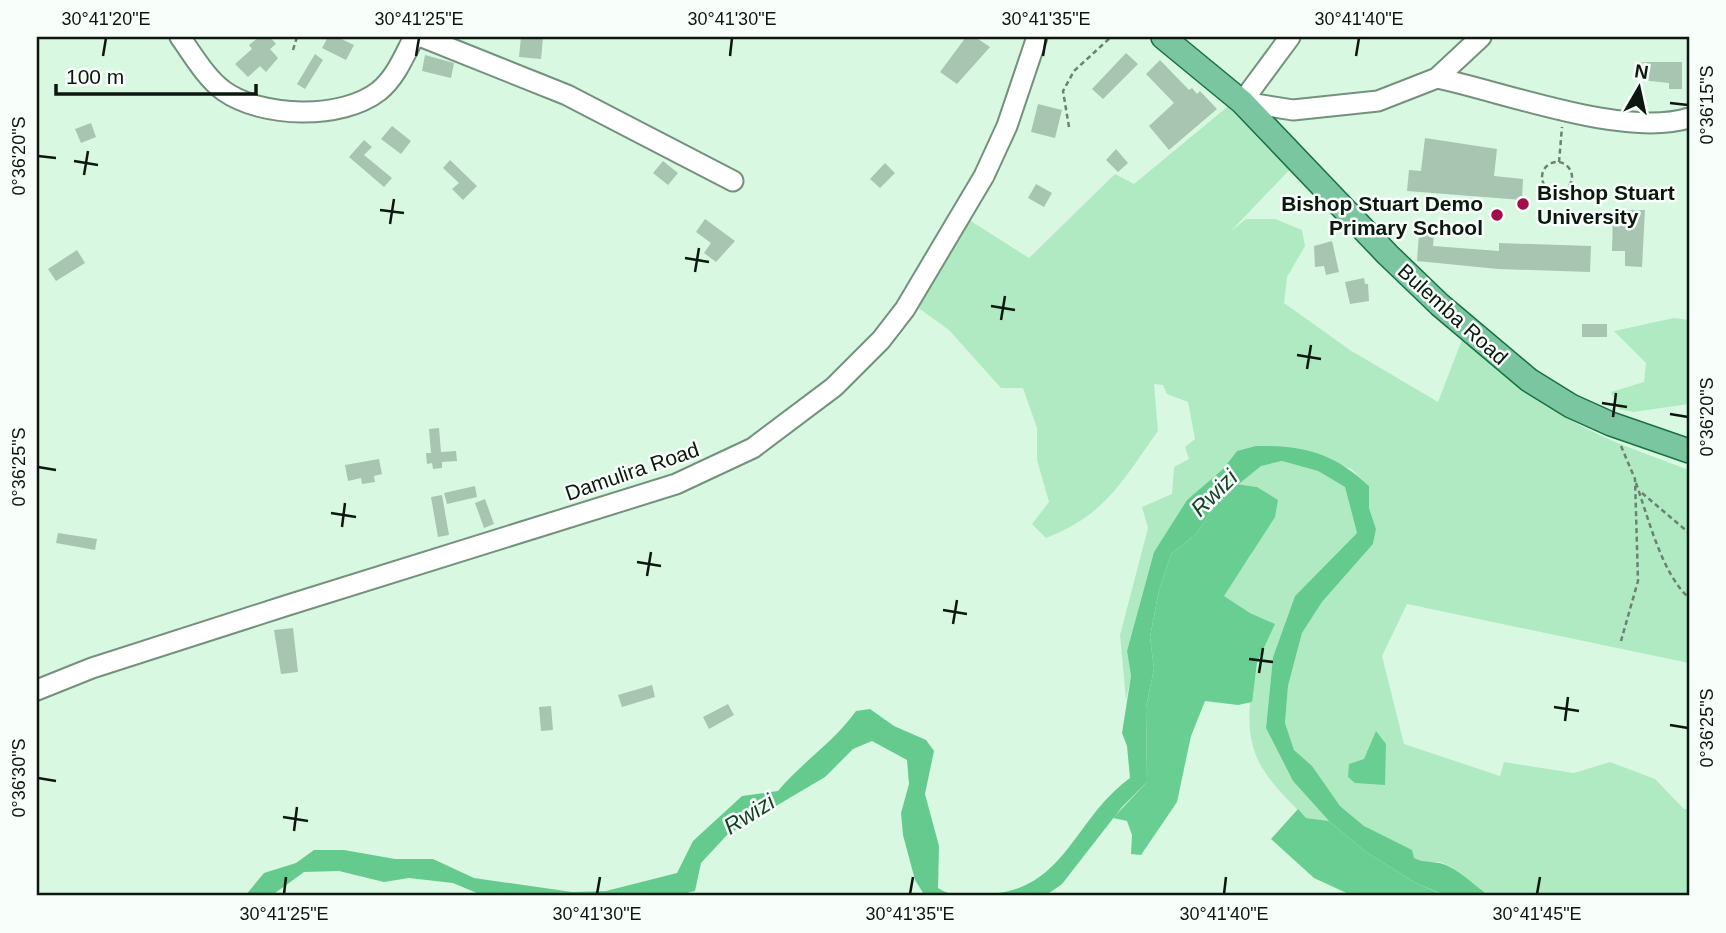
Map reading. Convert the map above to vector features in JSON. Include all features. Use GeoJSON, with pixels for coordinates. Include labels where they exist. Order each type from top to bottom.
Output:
{"type":"FeatureCollection","features":[{"type":"Feature","properties":{"kind":"main road","name":"Bulemba Road"},"geometry":{"type":"LineString","coordinates":[[1163,37],[1242,102],[1388,255],[1458,321],[1529,380],[1570,406],[1611,424],[1689,451]]}},
{"type":"Feature","properties":{"kind":"street"},"geometry":{"type":"LineString","coordinates":[[180,37],[224,91],[245,101],[279,111],[312,112],[336,109],[379,91],[397,72],[414,37]]}},
{"type":"Feature","properties":{"kind":"street"},"geometry":{"type":"LineString","coordinates":[[422,37],[567,95],[733,181]]}},
{"type":"Feature","properties":{"kind":"street","name":"Damulira Road"},"geometry":{"type":"LineString","coordinates":[[37,690],[92,668],[676,484],[753,448],[834,387],[881,340],[905,309],[984,176],[1007,126],[1037,37]]}},
{"type":"Feature","properties":{"kind":"street"},"geometry":{"type":"LineString","coordinates":[[1290,37],[1242,102],[1293,110],[1378,101],[1437,78],[1481,37]]}},
{"type":"Feature","properties":{"kind":"street"},"geometry":{"type":"LineString","coordinates":[[1437,78],[1563,110],[1630,120],[1664,121],[1689,118]]}},
{"type":"Feature","properties":{"kind":"path"},"geometry":{"type":"LineString","coordinates":[[293,50],[297,37]]}},
{"type":"Feature","properties":{"kind":"path"},"geometry":{"type":"LineString","coordinates":[[1069,127],[1063,91],[1074,71],[1111,37]]}},
{"type":"Feature","properties":{"kind":"path"},"geometry":{"type":"LineString","coordinates":[[1559,162],[1563,110]]}},
{"type":"Feature","properties":{"kind":"path"},"geometry":{"type":"LineString","coordinates":[[1559,162],[1568,167],[1572,176],[1566,189],[1557,192],[1548,189],[1542,176],[1549,164],[1559,162]]}},
{"type":"Feature","properties":{"kind":"path"},"geometry":{"type":"LineString","coordinates":[[1611,424],[1678,588],[1689,598]]}},
{"type":"Feature","properties":{"kind":"path"},"geometry":{"type":"LineString","coordinates":[[1621,641],[1638,581],[1635,480]]}},
{"type":"Feature","properties":{"kind":"path"},"geometry":{"type":"LineString","coordinates":[[1639,490],[1689,533]]}},
{"type":"Feature","properties":{"kind":"shaded area"},"geometry":{"type":"Polygon","coordinates":[[[1232,103],[1295,164],[1231,231],[1246,219],[1275,219],[1302,230],[1305,246],[1287,277],[1284,303],[1350,350],[1438,402],[1463,337],[1495,366],[1566,417],[1604,437],[1689,470],[1689,663],[1407,604],[1382,656],[1404,744],[1500,776],[1504,762],[1574,773],[1610,762],[1655,779],[1684,809],[1689,809],[1689,896],[1490,896],[1451,867],[1440,862],[1420,862],[1364,826],[1340,806],[1294,750],[1285,723],[1288,686],[1302,633],[1322,602],[1373,544],[1376,529],[1369,508],[1369,486],[1350,468],[1237,451],[1223,469],[1187,500],[1154,552],[1127,651],[1131,676],[1126,700],[1120,635],[1148,528],[1142,507],[1172,494],[1174,467],[1189,459],[1185,447],[1195,439],[1188,402],[1167,394],[1163,385],[1154,384],[1158,431],[1111,495],[1084,518],[1046,538],[1032,524],[1049,502],[1037,460],[1037,428],[1023,388],[1001,388],[949,330],[913,304],[963,216],[1029,258],[1115,174],[1134,184],[1232,103]]]}},
{"type":"Feature","properties":{"kind":"shaded area"},"geometry":{"type":"Polygon","coordinates":[[[1674,318],[1689,320],[1689,404],[1633,412],[1619,409],[1611,392],[1644,382],[1646,363],[1614,331],[1674,318]]]}},
{"type":"Feature","properties":{"kind":"shaded area"},"geometry":{"type":"Polygon","coordinates":[[[1282,461],[1318,471],[1345,487],[1357,533],[1295,596],[1273,657],[1266,727],[1293,781],[1329,821],[1306,818],[1275,786],[1260,764],[1253,747],[1250,712],[1256,675],[1274,624],[1223,596],[1251,555],[1257,487],[1236,484],[1260,466],[1282,461]]]}},
{"type":"Feature","properties":{"kind":"shaded area"},"geometry":{"type":"Polygon","coordinates":[[[1236,484],[1257,487],[1278,500],[1275,517],[1224,596],[1250,613],[1275,624],[1257,663],[1252,702],[1238,705],[1205,701],[1191,736],[1177,802],[1141,855],[1131,854],[1132,835],[1127,821],[1113,818],[1147,782],[1146,707],[1154,669],[1150,637],[1159,590],[1171,554],[1196,534],[1219,500],[1236,484]]]}},
{"type":"Feature","properties":{"kind":"shaded area"},"geometry":{"type":"Polygon","coordinates":[[[1376,731],[1386,744],[1385,785],[1355,783],[1348,777],[1349,764],[1364,759],[1376,731]]]}},
{"type":"Feature","properties":{"kind":"shaded area"},"geometry":{"type":"Polygon","coordinates":[[[1298,809],[1306,818],[1329,821],[1366,852],[1416,883],[1439,893],[1439,896],[1353,896],[1314,878],[1271,839],[1298,809]]]}},
{"type":"Feature","properties":{"kind":"water","name":"Rwizi"},"geometry":{"type":"Polygon","coordinates":[[[1256,446],[1289,447],[1317,453],[1343,466],[1369,486],[1369,508],[1376,529],[1373,544],[1322,602],[1302,633],[1288,686],[1285,723],[1294,750],[1312,766],[1340,806],[1364,826],[1412,850],[1414,858],[1444,864],[1454,869],[1490,896],[1447,896],[1416,883],[1366,852],[1329,821],[1293,781],[1266,728],[1273,657],[1295,596],[1357,533],[1345,487],[1318,471],[1282,461],[1261,466],[1219,500],[1196,534],[1171,554],[1159,590],[1150,637],[1154,669],[1146,707],[1147,782],[1122,807],[1062,884],[1045,896],[925,896],[915,880],[903,835],[901,813],[909,784],[907,760],[872,741],[853,749],[825,777],[727,835],[701,863],[695,891],[674,896],[484,896],[453,883],[409,878],[384,882],[339,871],[304,872],[271,896],[245,896],[264,873],[296,863],[314,850],[344,850],[395,859],[433,859],[474,878],[572,892],[606,891],[677,873],[693,841],[742,796],[778,791],[856,711],[870,709],[894,726],[926,740],[934,751],[925,794],[939,846],[938,888],[953,894],[980,894],[1008,891],[1031,882],[1049,869],[1110,795],[1130,778],[1127,746],[1122,733],[1131,676],[1127,651],[1154,552],[1187,500],[1223,469],[1237,451],[1256,446]]]}},
{"type":"Feature","properties":{"kind":"building"},"geometry":{"type":"Polygon","coordinates":[[[259,37],[270,37],[276,44],[270,49],[278,58],[266,72],[260,66],[248,77],[235,64],[252,49],[249,45],[259,37]]]}},
{"type":"Feature","properties":{"kind":"building"},"geometry":{"type":"Polygon","coordinates":[[[328,37],[337,37],[354,45],[346,60],[322,48],[328,37]]]}},
{"type":"Feature","properties":{"kind":"building"},"geometry":{"type":"Polygon","coordinates":[[[521,37],[543,37],[541,59],[519,57],[521,37]]]}},
{"type":"Feature","properties":{"kind":"building"},"geometry":{"type":"Polygon","coordinates":[[[966,37],[975,37],[990,47],[957,84],[940,72],[966,37]]]}},
{"type":"Feature","properties":{"kind":"building"},"geometry":{"type":"Polygon","coordinates":[[[1126,53],[1138,64],[1103,99],[1092,89],[1126,53]]]}},
{"type":"Feature","properties":{"kind":"building"},"geometry":{"type":"Polygon","coordinates":[[[315,54],[323,60],[305,89],[297,84],[315,54]]]}},
{"type":"Feature","properties":{"kind":"building"},"geometry":{"type":"Polygon","coordinates":[[[425,55],[454,63],[451,78],[422,71],[425,55]]]}},
{"type":"Feature","properties":{"kind":"building"},"geometry":{"type":"Polygon","coordinates":[[[1160,60],[1189,90],[1192,88],[1197,94],[1200,91],[1217,109],[1169,150],[1149,126],[1174,103],[1146,74],[1160,60]]]}},
{"type":"Feature","properties":{"kind":"building"},"geometry":{"type":"Polygon","coordinates":[[[1640,62],[1682,62],[1682,89],[1669,89],[1669,83],[1641,80],[1640,62]]]}},
{"type":"Feature","properties":{"kind":"building"},"geometry":{"type":"Polygon","coordinates":[[[1038,104],[1062,110],[1055,138],[1031,132],[1038,104]]]}},
{"type":"Feature","properties":{"kind":"building"},"geometry":{"type":"Polygon","coordinates":[[[91,123],[96,137],[81,143],[75,129],[91,123]]]}},
{"type":"Feature","properties":{"kind":"building"},"geometry":{"type":"Polygon","coordinates":[[[392,126],[411,141],[401,154],[381,139],[392,126]]]}},
{"type":"Feature","properties":{"kind":"building"},"geometry":{"type":"Polygon","coordinates":[[[1425,138],[1497,149],[1494,176],[1523,179],[1522,200],[1407,191],[1409,170],[1421,171],[1425,138]]]}},
{"type":"Feature","properties":{"kind":"building"},"geometry":{"type":"Polygon","coordinates":[[[364,140],[372,147],[364,155],[392,178],[384,187],[349,157],[364,140]]]}},
{"type":"Feature","properties":{"kind":"building"},"geometry":{"type":"Polygon","coordinates":[[[1116,149],[1128,163],[1118,172],[1106,160],[1116,149]]]}},
{"type":"Feature","properties":{"kind":"building"},"geometry":{"type":"Polygon","coordinates":[[[450,160],[477,186],[463,200],[452,189],[459,183],[443,168],[450,160]]]}},
{"type":"Feature","properties":{"kind":"building"},"geometry":{"type":"Polygon","coordinates":[[[663,161],[678,173],[668,185],[653,173],[663,161]]]}},
{"type":"Feature","properties":{"kind":"building"},"geometry":{"type":"Polygon","coordinates":[[[885,163],[895,173],[880,188],[870,179],[885,163]]]}},
{"type":"Feature","properties":{"kind":"building"},"geometry":{"type":"Polygon","coordinates":[[[1036,184],[1052,193],[1044,207],[1028,198],[1036,184]]]}},
{"type":"Feature","properties":{"kind":"building"},"geometry":{"type":"Polygon","coordinates":[[[1613,210],[1645,210],[1642,267],[1625,266],[1625,251],[1612,251],[1613,210]]]}},
{"type":"Feature","properties":{"kind":"building"},"geometry":{"type":"Polygon","coordinates":[[[705,219],[735,241],[716,262],[704,253],[711,243],[696,232],[705,219]]]}},
{"type":"Feature","properties":{"kind":"building"},"geometry":{"type":"Polygon","coordinates":[[[1419,233],[1434,234],[1433,246],[1499,251],[1499,243],[1591,246],[1590,272],[1498,269],[1417,261],[1419,233]]]}},
{"type":"Feature","properties":{"kind":"building"},"geometry":{"type":"Polygon","coordinates":[[[1332,241],[1339,272],[1326,275],[1324,266],[1315,267],[1314,246],[1332,241]]]}},
{"type":"Feature","properties":{"kind":"building"},"geometry":{"type":"Polygon","coordinates":[[[77,250],[85,263],[56,281],[48,269],[77,250]]]}},
{"type":"Feature","properties":{"kind":"building"},"geometry":{"type":"Polygon","coordinates":[[[1364,278],[1365,284],[1368,284],[1369,301],[1350,304],[1345,282],[1364,278]]]}},
{"type":"Feature","properties":{"kind":"building"},"geometry":{"type":"Polygon","coordinates":[[[1582,324],[1607,324],[1607,337],[1582,337],[1582,324]]]}},
{"type":"Feature","properties":{"kind":"building"},"geometry":{"type":"Polygon","coordinates":[[[439,428],[441,452],[456,451],[457,461],[442,462],[442,468],[433,469],[432,463],[427,464],[426,453],[431,453],[429,429],[439,428]]]}},
{"type":"Feature","properties":{"kind":"building"},"geometry":{"type":"Polygon","coordinates":[[[379,459],[382,474],[374,476],[375,482],[362,484],[361,478],[348,481],[345,465],[379,459]]]}},
{"type":"Feature","properties":{"kind":"building"},"geometry":{"type":"Polygon","coordinates":[[[475,486],[477,497],[447,504],[444,493],[475,486]]]}},
{"type":"Feature","properties":{"kind":"building"},"geometry":{"type":"Polygon","coordinates":[[[442,495],[449,535],[438,537],[431,497],[442,495]]]}},
{"type":"Feature","properties":{"kind":"building"},"geometry":{"type":"Polygon","coordinates":[[[485,499],[494,524],[484,528],[475,503],[485,499]]]}},
{"type":"Feature","properties":{"kind":"building"},"geometry":{"type":"Polygon","coordinates":[[[58,533],[97,539],[95,550],[56,543],[58,533]]]}},
{"type":"Feature","properties":{"kind":"building"},"geometry":{"type":"Polygon","coordinates":[[[293,628],[298,672],[281,674],[274,630],[293,628]]]}},
{"type":"Feature","properties":{"kind":"building"},"geometry":{"type":"Polygon","coordinates":[[[652,685],[655,697],[622,707],[618,695],[652,685]]]}},
{"type":"Feature","properties":{"kind":"building"},"geometry":{"type":"Polygon","coordinates":[[[728,704],[734,715],[709,729],[703,717],[728,704]]]}},
{"type":"Feature","properties":{"kind":"building"},"geometry":{"type":"Polygon","coordinates":[[[551,706],[553,730],[541,731],[539,707],[551,706]]]}},
{"type":"Feature","properties":{"kind":"place","name":"Bishop Stuart University"},"geometry":{"type":"Point","coordinates":[1523,204]}},
{"type":"Feature","properties":{"kind":"place","name":"Bishop Stuart Demo Primary School"},"geometry":{"type":"Point","coordinates":[1497,215]}}]}
